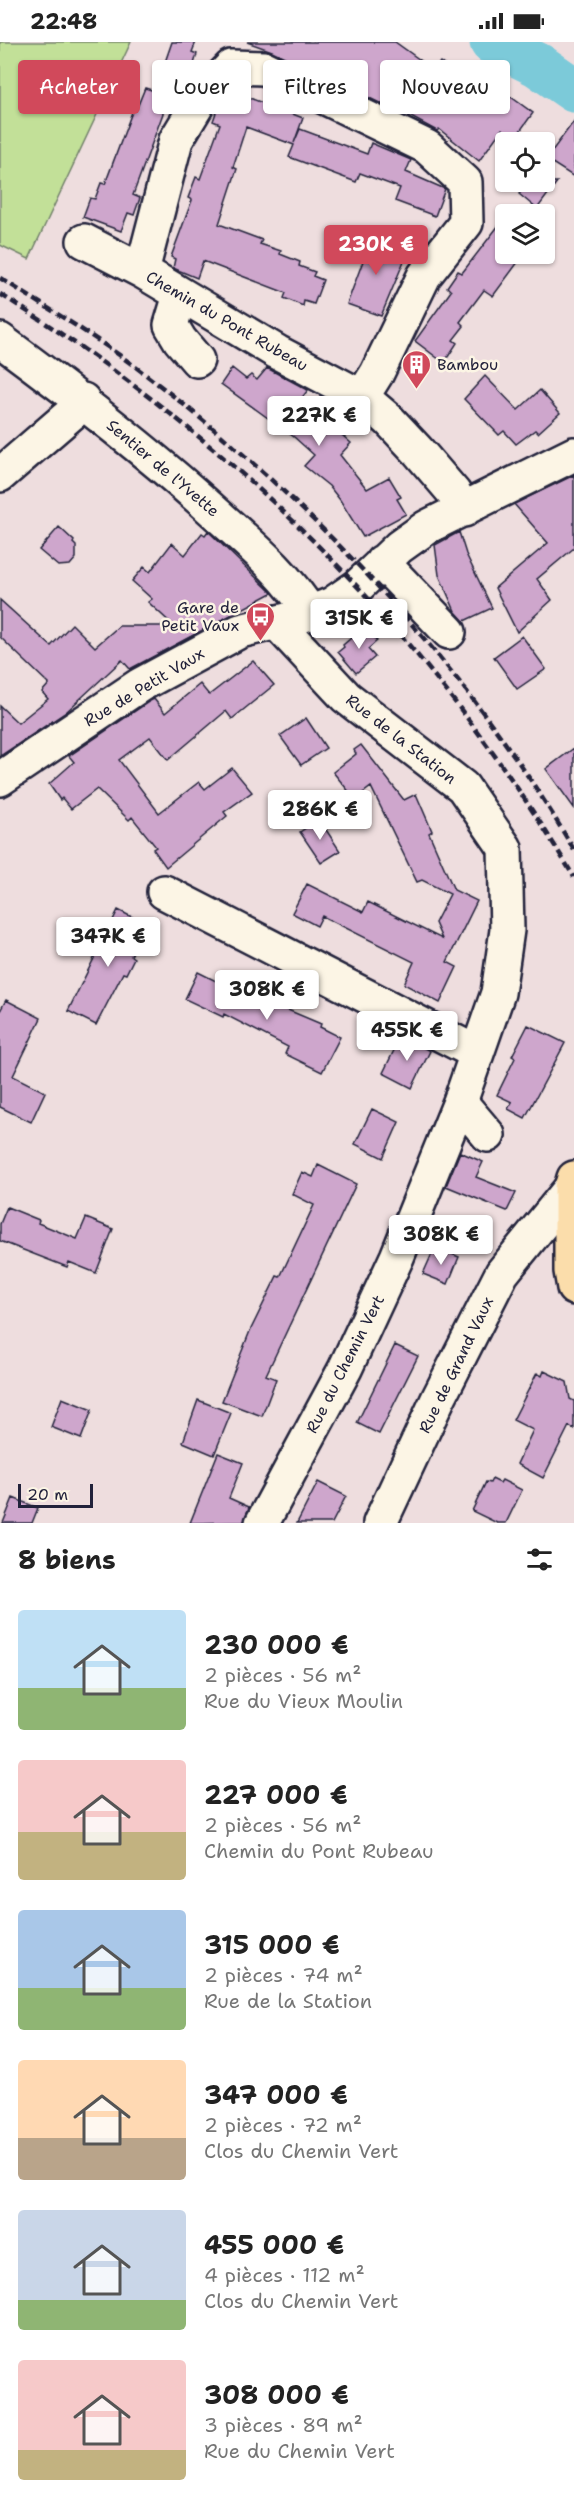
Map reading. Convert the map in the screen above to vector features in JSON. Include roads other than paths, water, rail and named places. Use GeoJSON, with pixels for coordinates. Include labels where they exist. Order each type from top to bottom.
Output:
{"type":"FeatureCollection","features":[{"type":"Feature","properties":{"kind":"main road"},"geometry":{"type":"LineString","coordinates":[[573,1183],[571,1271],[574,1288]]}},
{"type":"Feature","properties":{"kind":"street"},"geometry":{"type":"LineString","coordinates":[[142,271],[176,140],[202,97],[231,67],[264,68],[427,147],[465,182],[466,223],[424,276],[377,373],[362,397]]}},
{"type":"Feature","properties":{"kind":"street","name":"Chemin du Pont Rubeau"},"geometry":{"type":"LineString","coordinates":[[84,241],[142,271],[277,352],[362,397],[389,420],[418,451],[454,493],[464,510]]}},
{"type":"Feature","properties":{"kind":"street"},"geometry":{"type":"LineString","coordinates":[[180,295],[171,325],[197,360]]}},
{"type":"Feature","properties":{"kind":"street","name":"Sentier de l'Yvette"},"geometry":{"type":"LineString","coordinates":[[0,340],[82,400],[187,487],[252,546],[297,592],[310,613]]}},
{"type":"Feature","properties":{"kind":"street"},"geometry":{"type":"LineString","coordinates":[[0,475],[72,413],[82,400]]}},
{"type":"Feature","properties":{"kind":"street","name":"Rue de Petit Vaux"},"geometry":{"type":"LineString","coordinates":[[0,779],[140,685],[240,631],[310,613],[342,599],[382,562],[427,527],[574,454]]}},
{"type":"Feature","properties":{"kind":"street"},"geometry":{"type":"LineString","coordinates":[[382,562],[449,632]]}},
{"type":"Feature","properties":{"kind":"street","name":"Rue de la Station"},"geometry":{"type":"LineString","coordinates":[[277,623],[346,697],[463,787],[505,848],[507,930],[498,993],[459,1102]]}},
{"type":"Feature","properties":{"kind":"street"},"geometry":{"type":"LineString","coordinates":[[164,892],[477,1053]]}},
{"type":"Feature","properties":{"kind":"street"},"geometry":{"type":"LineString","coordinates":[[459,1102],[488,1135]]}},
{"type":"Feature","properties":{"kind":"street","name":"Rue du Chemin Vert"},"geometry":{"type":"LineString","coordinates":[[262,1523],[345,1369],[398,1257],[459,1102]]}},
{"type":"Feature","properties":{"kind":"street","name":"Rue de Grand Vaux"},"geometry":{"type":"LineString","coordinates":[[380,1523],[439,1397],[502,1273],[573,1183]]}},
{"type":"Feature","properties":{"kind":"waterway"},"geometry":{"type":"LineString","coordinates":[[492,42],[538,65],[574,90]]}},
{"type":"Feature","properties":{"kind":"railway"},"geometry":{"type":"LineString","coordinates":[[0,278],[137,368],[262,471],[322,528],[434,650],[531,781],[574,850]]}},
{"type":"Feature","properties":{"kind":"railway"},"geometry":{"type":"LineString","coordinates":[[0,294],[88,352],[171,414],[249,480],[323,550],[392,625],[456,704],[517,788],[574,877]]}},
{"type":"Feature","properties":{"kind":"place","name":"Bambou"},"geometry":{"type":"Point","coordinates":[416,390]}},
{"type":"Feature","properties":{"kind":"place","name":"Gare de Petit Vaux"},"geometry":{"type":"Point","coordinates":[260,642]}}]}
